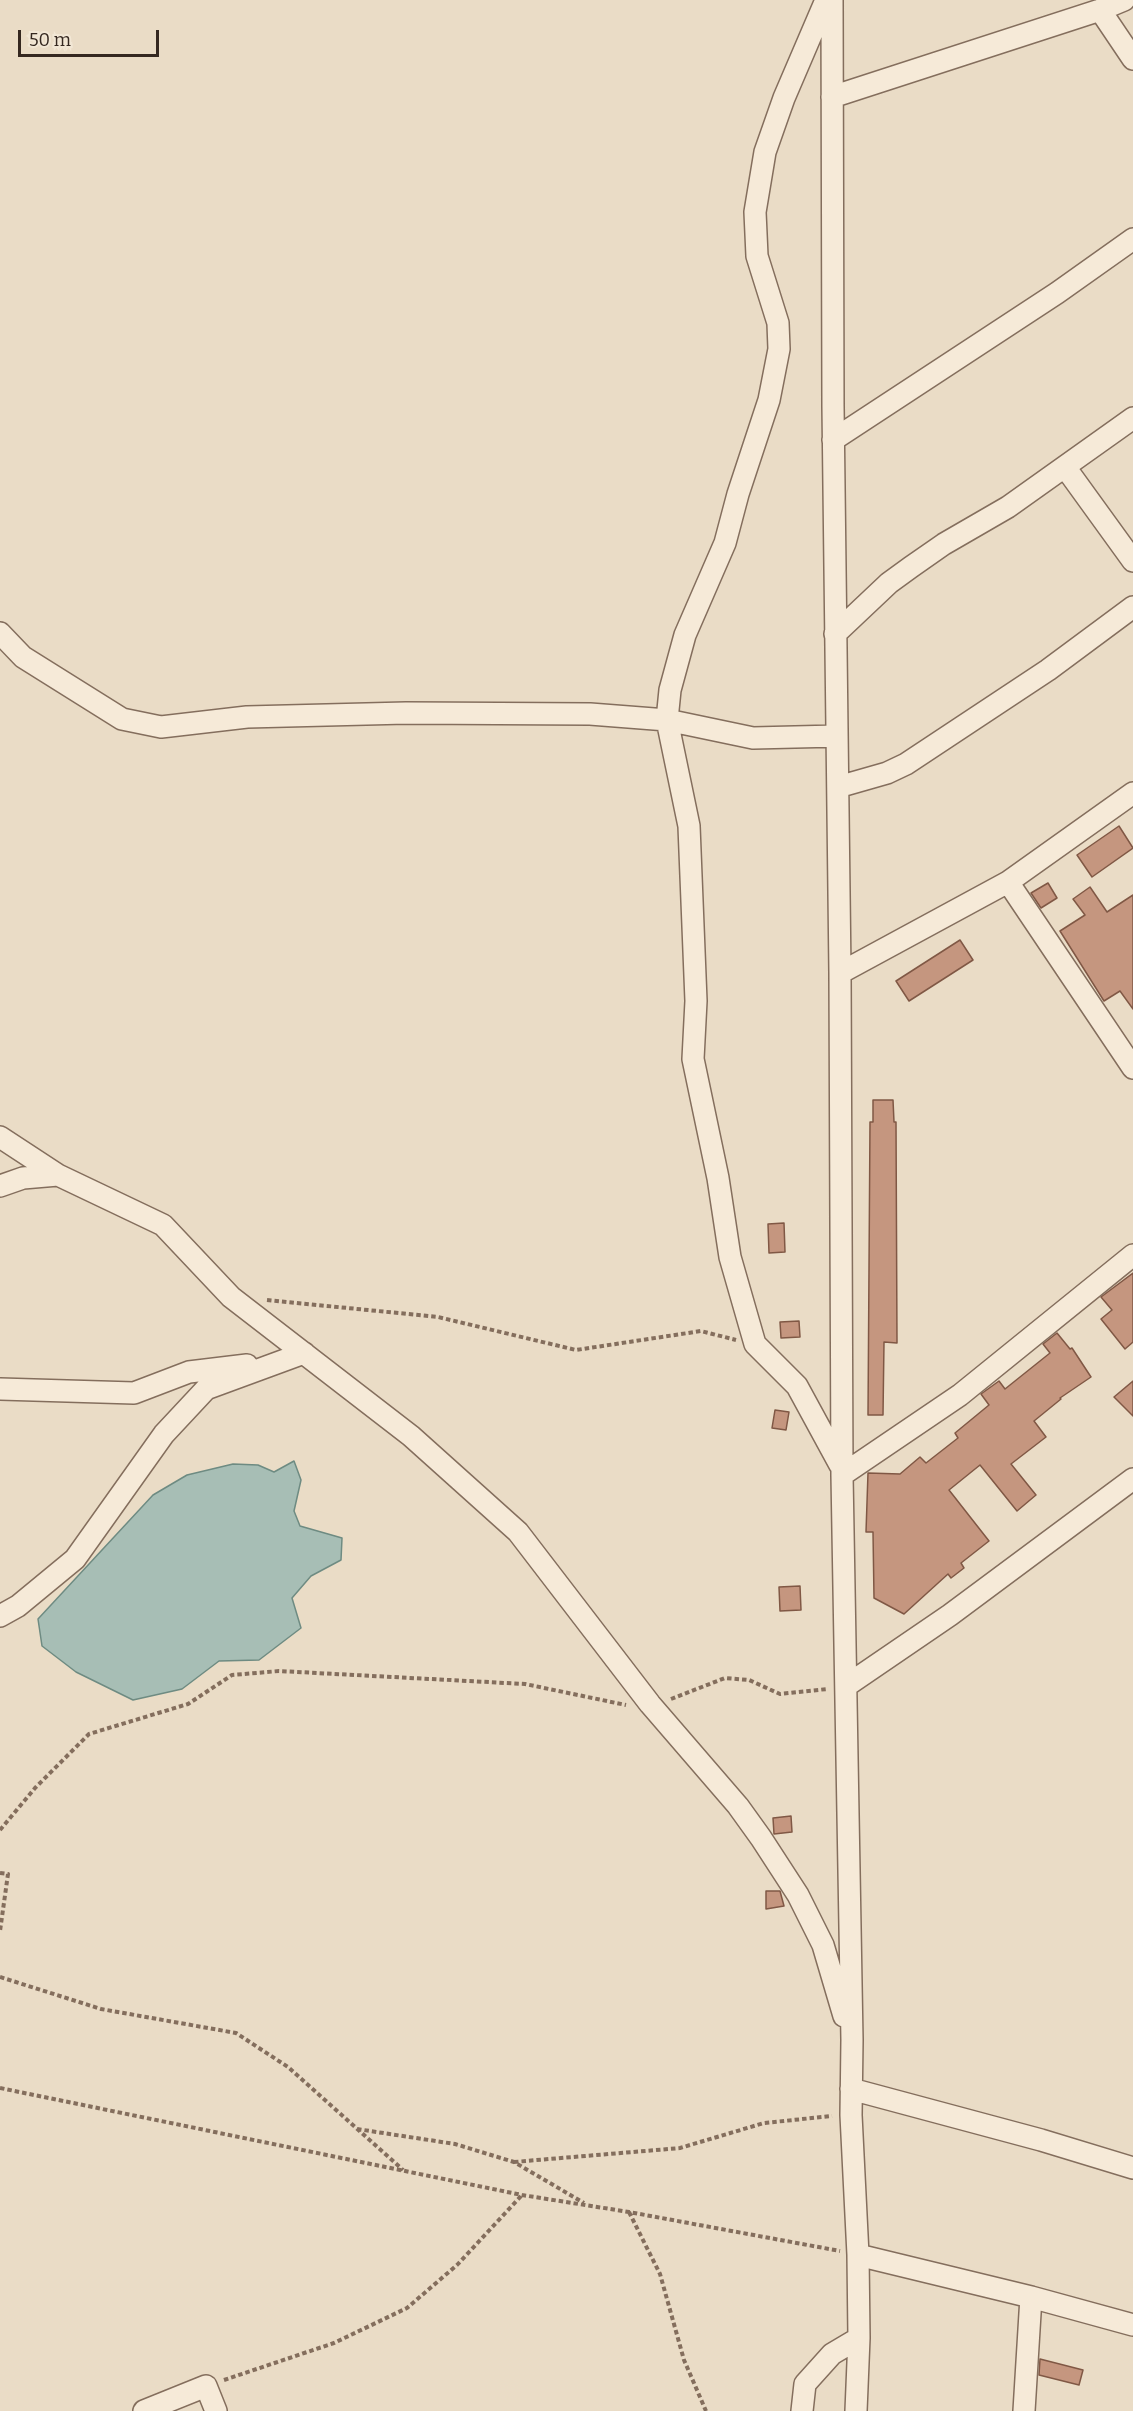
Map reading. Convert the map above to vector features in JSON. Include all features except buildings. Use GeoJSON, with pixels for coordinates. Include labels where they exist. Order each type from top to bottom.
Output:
{"type":"FeatureCollection","features":[{"type":"Feature","properties":{"kind":"street"},"geometry":{"type":"LineString","coordinates":[[826,0],[784,98],[765,152],[755,212],[757,256],[778,323],[779,349],[769,400],[725,543],[685,635],[670,690],[667,720],[688,826],[696,1001],[693,1059],[718,1179],[730,1257],[755,1344],[797,1386],[842,1472]]}},
{"type":"Feature","properties":{"kind":"street"},"geometry":{"type":"LineString","coordinates":[[832,0],[833,440],[840,973],[842,1472],[852,2040],[851,2115],[858,2255],[859,2338],[856,2411]]}},
{"type":"Feature","properties":{"kind":"street"},"geometry":{"type":"LineString","coordinates":[[832,97],[1100,10],[1124,0]]}},
{"type":"Feature","properties":{"kind":"street"},"geometry":{"type":"LineString","coordinates":[[1100,10],[1133,59]]}},
{"type":"Feature","properties":{"kind":"street"},"geometry":{"type":"LineString","coordinates":[[833,440],[1057,293],[1133,239]]}},
{"type":"Feature","properties":{"kind":"street"},"geometry":{"type":"LineString","coordinates":[[836,634],[889,583],[1008,507],[1133,418]]}},
{"type":"Feature","properties":{"kind":"street"},"geometry":{"type":"LineString","coordinates":[[1065,467],[1133,561]]}},
{"type":"Feature","properties":{"kind":"street"},"geometry":{"type":"LineString","coordinates":[[838,787],[887,773],[906,764],[1048,670],[1133,607]]}},
{"type":"Feature","properties":{"kind":"street"},"geometry":{"type":"LineString","coordinates":[[0,633],[22,657]]}},
{"type":"Feature","properties":{"kind":"street"},"geometry":{"type":"LineString","coordinates":[[0,648],[22,657],[122,718],[161,727],[247,717],[406,713],[590,714],[667,720],[753,738],[837,736]]}},
{"type":"Feature","properties":{"kind":"street"},"geometry":{"type":"LineString","coordinates":[[840,973],[1008,882],[1130,802]]}},
{"type":"Feature","properties":{"kind":"street"},"geometry":{"type":"LineString","coordinates":[[1008,882],[1133,1068]]}},
{"type":"Feature","properties":{"kind":"street"},"geometry":{"type":"LineString","coordinates":[[0,1137],[58,1175],[163,1226],[231,1296],[411,1436],[518,1532],[650,1704],[738,1806],[798,1895],[822,1946],[852,2040]]}},
{"type":"Feature","properties":{"kind":"street"},"geometry":{"type":"LineString","coordinates":[[0,1186],[23,1178],[58,1175]]}},
{"type":"Feature","properties":{"kind":"street"},"geometry":{"type":"LineString","coordinates":[[842,1472],[960,1395],[1133,1255]]}},
{"type":"Feature","properties":{"kind":"street"},"geometry":{"type":"LineString","coordinates":[[0,1616],[18,1606],[75,1559],[164,1434],[206,1389],[304,1353]]}},
{"type":"Feature","properties":{"kind":"street"},"geometry":{"type":"LineString","coordinates":[[0,1389],[134,1393],[189,1372],[282,1362]]}},
{"type":"Feature","properties":{"kind":"street"},"geometry":{"type":"LineString","coordinates":[[846,1686],[950,1615],[1133,1479]]}},
{"type":"Feature","properties":{"kind":"street"},"geometry":{"type":"LineString","coordinates":[[851,2089],[1041,2140],[1133,2168]]}},
{"type":"Feature","properties":{"kind":"street"},"geometry":{"type":"LineString","coordinates":[[858,2255],[1031,2297],[1133,2325]]}},
{"type":"Feature","properties":{"kind":"street"},"geometry":{"type":"LineString","coordinates":[[1024,2411],[1031,2297]]}},
{"type":"Feature","properties":{"kind":"street"},"geometry":{"type":"LineString","coordinates":[[802,2411],[805,2384],[832,2354],[859,2338]]}},
{"type":"Feature","properties":{"kind":"street"},"geometry":{"type":"LineString","coordinates":[[144,2411],[206,2386],[216,2411]]}},
{"type":"Feature","properties":{"kind":"path"},"geometry":{"type":"LineString","coordinates":[[265,1300],[438,1317],[576,1350],[701,1331],[755,1344]]}},
{"type":"Feature","properties":{"kind":"path"},"geometry":{"type":"LineString","coordinates":[[0,1830],[36,1788],[89,1734],[188,1704],[232,1675],[279,1671],[525,1684],[636,1707],[679,1697],[725,1678],[749,1680],[780,1694],[846,1686]]}},
{"type":"Feature","properties":{"kind":"path"},"geometry":{"type":"LineString","coordinates":[[0,1873],[8,1874],[0,1931]]}},
{"type":"Feature","properties":{"kind":"path"},"geometry":{"type":"LineString","coordinates":[[0,1977],[101,2009],[236,2033],[288,2067],[404,2171]]}},
{"type":"Feature","properties":{"kind":"path"},"geometry":{"type":"LineString","coordinates":[[0,2088],[522,2195],[629,2212],[858,2255]]}},
{"type":"Feature","properties":{"kind":"path"},"geometry":{"type":"LineString","coordinates":[[514,2162],[680,2148],[764,2123],[851,2115]]}},
{"type":"Feature","properties":{"kind":"path"},"geometry":{"type":"LineString","coordinates":[[357,2129],[455,2144],[514,2162],[587,2205]]}},
{"type":"Feature","properties":{"kind":"path"},"geometry":{"type":"LineString","coordinates":[[206,2386],[334,2343],[407,2308],[457,2265],[522,2195]]}},
{"type":"Feature","properties":{"kind":"path"},"geometry":{"type":"LineString","coordinates":[[629,2212],[660,2274],[684,2360],[706,2411]]}},
{"type":"Feature","properties":{"kind":"shaded area"},"geometry":{"type":"Polygon","coordinates":[[[294,1461],[301,1480],[294,1511],[300,1526],[342,1538],[341,1560],[311,1576],[292,1598],[301,1628],[259,1660],[219,1661],[182,1689],[133,1700],[76,1672],[42,1646],[38,1619],[153,1495],[187,1475],[233,1464],[258,1465],[274,1472],[294,1461]]]}}]}
